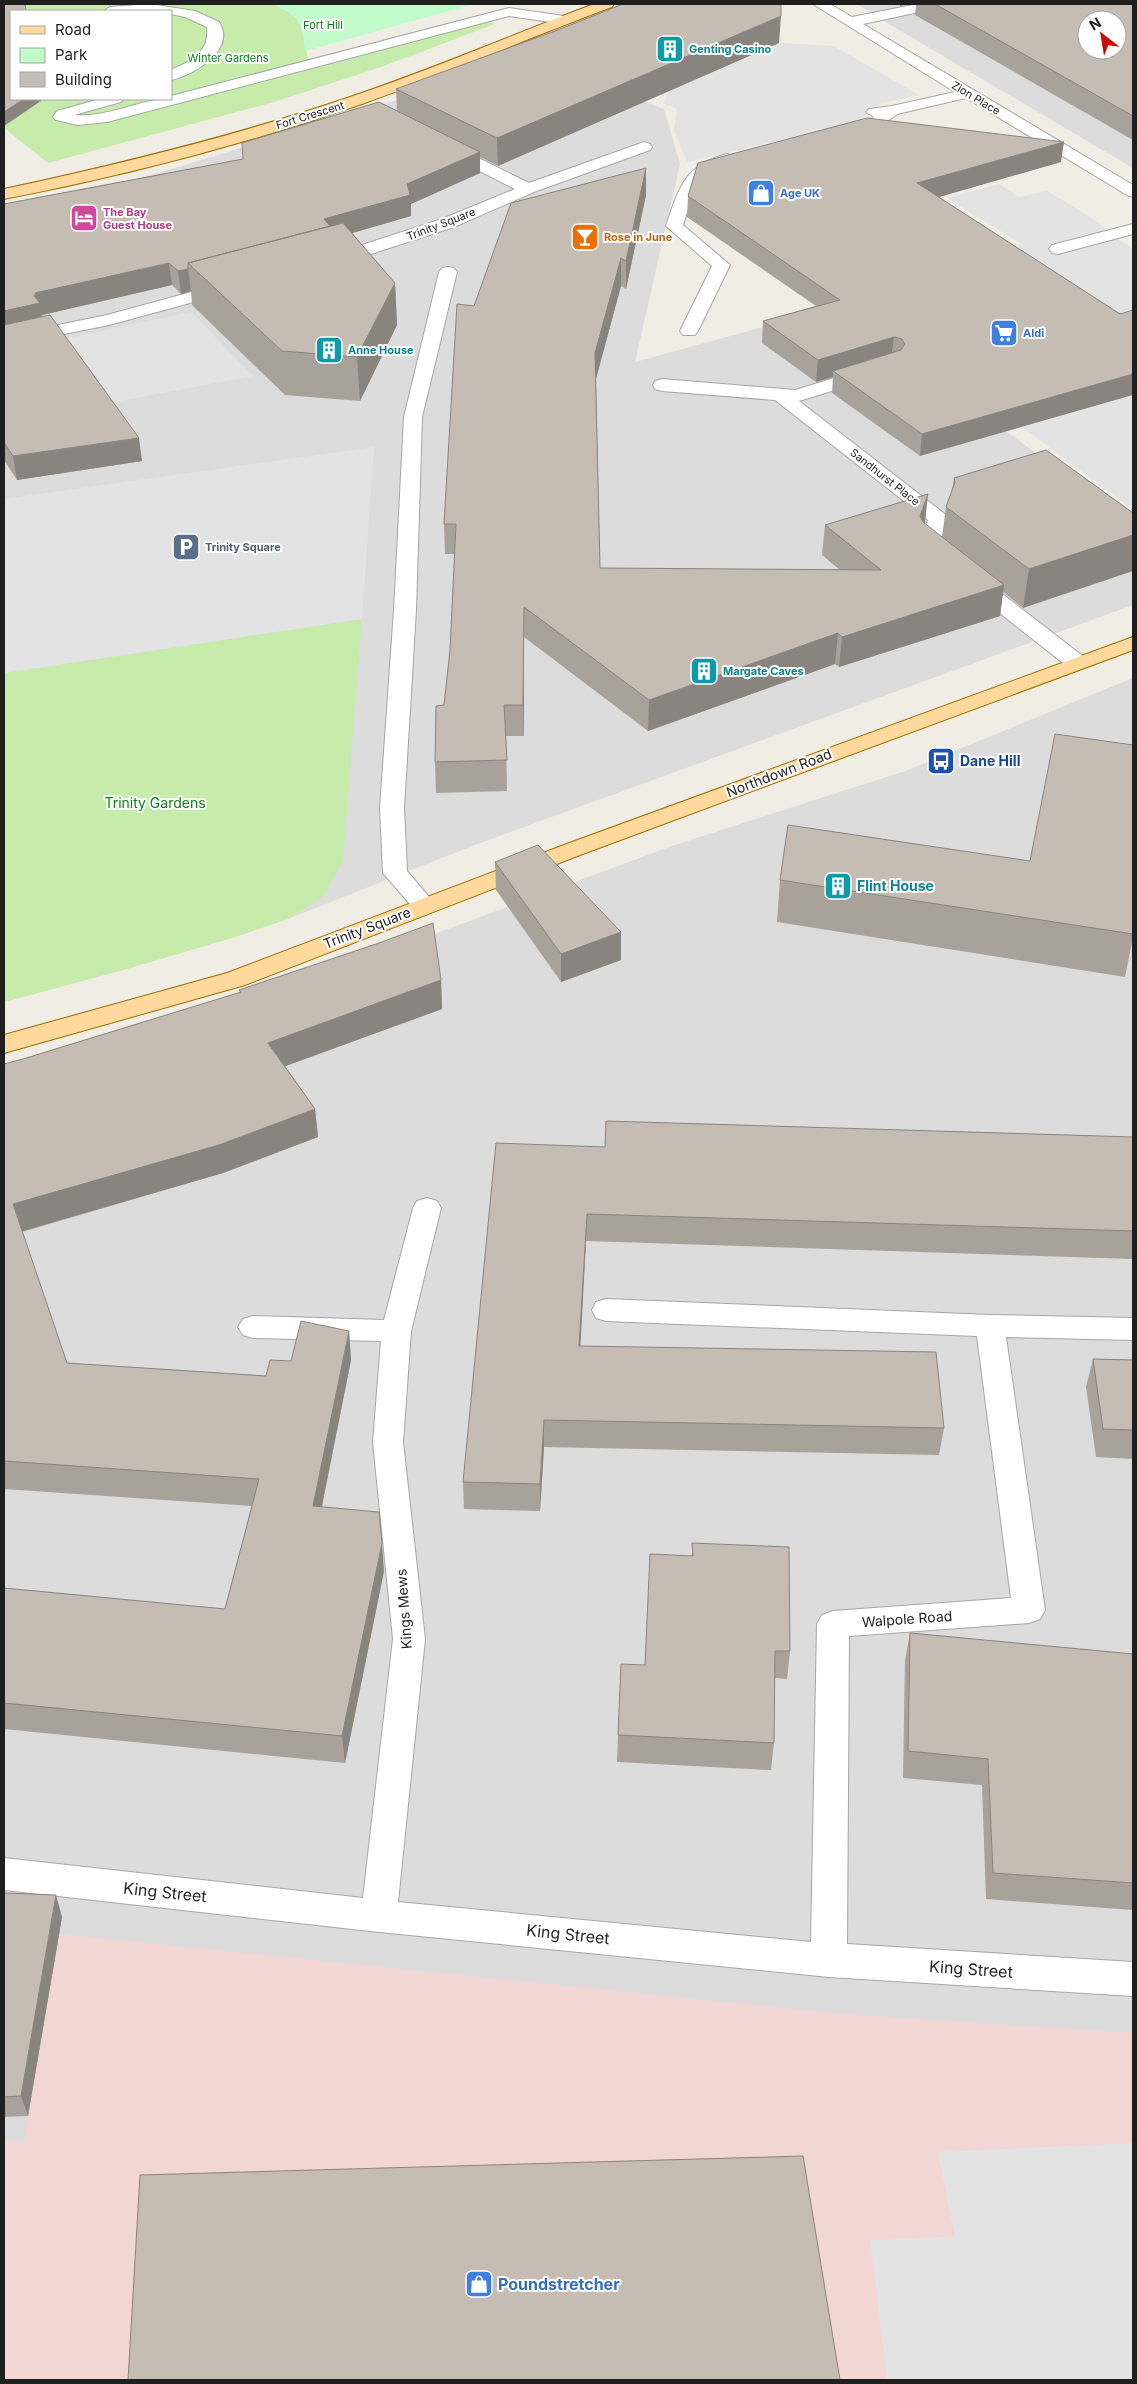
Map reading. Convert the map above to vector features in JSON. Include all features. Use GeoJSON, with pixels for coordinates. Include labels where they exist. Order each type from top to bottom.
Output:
{"type":"FeatureCollection","features":[{"type":"Feature","properties":{"kind":"main road","name":"Fort Crescent"},"geometry":{"type":"LineString","coordinates":[[4,194],[180,152],[353,101],[474,57],[607,4]]}},
{"type":"Feature","properties":{"kind":"main road","name":"Northdown Road"},"geometry":{"type":"LineString","coordinates":[[424,906],[1076,662],[1133,643]]}},
{"type":"Feature","properties":{"kind":"main road","name":"Trinity Square"},"geometry":{"type":"LineString","coordinates":[[4,1044],[236,979],[424,906]]}},
{"type":"Feature","properties":{"kind":"street","name":"Zion Place"},"geometry":{"type":"LineString","coordinates":[[820,4],[1133,192]]}},
{"type":"Feature","properties":{"kind":"street"},"geometry":{"type":"LineString","coordinates":[[851,22],[938,4]]}},
{"type":"Feature","properties":{"kind":"street"},"geometry":{"type":"LineString","coordinates":[[128,10],[177,10],[199,16],[214,25],[217,36],[212,49],[198,64],[172,76]]}},
{"type":"Feature","properties":{"kind":"street"},"geometry":{"type":"LineString","coordinates":[[112,100],[70,110],[62,114],[62,117],[74,120],[90,120],[107,117],[509,12],[564,20]]}},
{"type":"Feature","properties":{"kind":"street"},"geometry":{"type":"LineString","coordinates":[[869,112],[892,111],[968,93]]}},
{"type":"Feature","properties":{"kind":"street"},"geometry":{"type":"LineString","coordinates":[[353,101],[372,111]]}},
{"type":"Feature","properties":{"kind":"street"},"geometry":{"type":"LineString","coordinates":[[834,134],[871,126],[892,111]]}},
{"type":"Feature","properties":{"kind":"street"},"geometry":{"type":"LineString","coordinates":[[433,141],[528,189]]}},
{"type":"Feature","properties":{"kind":"street","name":"Trinity Square"},"geometry":{"type":"LineString","coordinates":[[318,264],[354,255],[448,223],[528,189],[644,147]]}},
{"type":"Feature","properties":{"kind":"street"},"geometry":{"type":"LineString","coordinates":[[690,331],[721,266],[674,226],[690,180],[712,162],[740,156]]}},
{"type":"Feature","properties":{"kind":"street"},"geometry":{"type":"LineString","coordinates":[[1058,249],[1133,229]]}},
{"type":"Feature","properties":{"kind":"street","name":"Trinity Square"},"geometry":{"type":"LineString","coordinates":[[424,906],[395,873],[392,808],[413,417],[418,403],[448,272]]}},
{"type":"Feature","properties":{"kind":"street"},"geometry":{"type":"LineString","coordinates":[[4,341],[109,320],[247,283]]}},
{"type":"Feature","properties":{"kind":"street"},"geometry":{"type":"LineString","coordinates":[[662,385],[796,396],[882,369]]}},
{"type":"Feature","properties":{"kind":"street","name":"Sandhurst Place"},"geometry":{"type":"LineString","coordinates":[[779,394],[939,520],[928,547],[1076,662]]}},
{"type":"Feature","properties":{"kind":"street","name":"Kings Mews"},"geometry":{"type":"LineString","coordinates":[[379,1916],[409,1639],[388,1442],[396,1331],[427,1208]]}},
{"type":"Feature","properties":{"kind":"street"},"geometry":{"type":"LineString","coordinates":[[606,1310],[990,1326],[1133,1329]]}},
{"type":"Feature","properties":{"kind":"street","name":"Walpole Road"},"geometry":{"type":"LineString","coordinates":[[829,1960],[833,1624],[1029,1610],[990,1326]]}},
{"type":"Feature","properties":{"kind":"street"},"geometry":{"type":"LineString","coordinates":[[253,1327],[396,1331]]}},
{"type":"Feature","properties":{"kind":"street","name":"King Street"},"geometry":{"type":"LineString","coordinates":[[4,1874],[379,1916],[829,1960],[1133,1979]]}},
{"type":"Feature","properties":{"kind":"shaded area"},"geometry":{"type":"Polygon","coordinates":[[[857,4],[1133,4],[1133,168],[889,24],[857,4]]]}},
{"type":"Feature","properties":{"kind":"shaded area"},"geometry":{"type":"Polygon","coordinates":[[[779,43],[834,46],[919,95],[879,104],[857,122],[687,162],[674,131],[677,109],[664,103],[668,91],[779,43]]]}},
{"type":"Feature","properties":{"kind":"shaded area"},"geometry":{"type":"Polygon","coordinates":[[[531,59],[664,109],[680,164],[635,362],[836,307],[1133,524],[1133,605],[472,846],[288,919],[235,937],[123,970],[4,1002],[4,210],[93,193],[531,59]]]}},
{"type":"Feature","properties":{"kind":"shaded area"},"geometry":{"type":"Polygon","coordinates":[[[999,184],[1019,197],[1047,191],[1089,216],[1133,250],[1133,331],[991,253],[1023,245],[947,198],[999,184]]]}},
{"type":"Feature","properties":{"kind":"shaded area"},"geometry":{"type":"Polygon","coordinates":[[[191,312],[253,376],[109,403],[58,340],[191,312]]]}},
{"type":"Feature","properties":{"kind":"shaded area"},"geometry":{"type":"Polygon","coordinates":[[[1133,395],[1133,510],[1022,427],[1133,395]]]}},
{"type":"Feature","properties":{"kind":"shaded area","name":"Trinity Square"},"geometry":{"type":"Polygon","coordinates":[[[374,447],[362,619],[4,673],[4,499],[374,447]]]}},
{"type":"Feature","properties":{"kind":"shaded area"},"geometry":{"type":"Polygon","coordinates":[[[1133,678],[1133,2380],[4,2380],[4,1073],[202,1020],[672,846],[908,770],[1133,678]]]}},
{"type":"Feature","properties":{"kind":"shaded area"},"geometry":{"type":"Polygon","coordinates":[[[59,1934],[842,2014],[1133,2033],[1133,2380],[4,2380],[4,2140],[24,2141],[59,1934]]]}},
{"type":"Feature","properties":{"kind":"shaded area"},"geometry":{"type":"Polygon","coordinates":[[[1133,2143],[1133,2380],[887,2380],[870,2240],[955,2236],[938,2152],[1133,2143]]]}},
{"type":"Feature","properties":{"kind":"green space","name":"Winter Gardens"},"geometry":{"type":"Polygon","coordinates":[[[26,4],[274,4],[294,16],[300,22],[305,34],[309,61],[470,17],[495,24],[381,67],[274,102],[48,163],[4,128],[4,121],[23,113],[42,100],[172,100],[172,10],[4,10],[26,4]]]}},
{"type":"Feature","properties":{"kind":"green space","name":"Fort Hill"},"geometry":{"type":"Polygon","coordinates":[[[274,4],[474,4],[305,51],[301,27],[295,17],[274,4]]]}},
{"type":"Feature","properties":{"kind":"green space","name":"Trinity Gardens"},"geometry":{"type":"Polygon","coordinates":[[[362,619],[343,860],[324,896],[288,919],[235,937],[4,1002],[4,673],[362,619]]]}},
{"type":"Feature","properties":{"kind":"building"},"geometry":{"type":"Polygon","coordinates":[[[4,4],[25,4],[26,10],[10,10],[10,100],[22,100],[4,112],[4,4]]]}},
{"type":"Feature","properties":{"kind":"building"},"geometry":{"type":"Polygon","coordinates":[[[623,4],[781,4],[781,16],[497,138],[396,89],[555,31],[623,4]]]}},
{"type":"Feature","properties":{"kind":"building"},"geometry":{"type":"Polygon","coordinates":[[[935,4],[1133,4],[1133,116],[935,4]]]}},
{"type":"Feature","properties":{"kind":"building"},"geometry":{"type":"Polygon","coordinates":[[[379,102],[480,152],[407,184],[410,195],[324,219],[330,226],[188,263],[188,269],[178,271],[169,263],[35,293],[36,295],[34,296],[40,303],[4,311],[4,204],[243,159],[242,143],[379,102]]]}},
{"type":"Feature","properties":{"kind":"building"},"geometry":{"type":"Polygon","coordinates":[[[867,118],[1064,142],[917,183],[1120,314],[1133,310],[1133,374],[922,434],[833,371],[901,350],[905,344],[902,339],[894,337],[818,360],[763,321],[840,300],[688,196],[698,163],[867,118]]]}},
{"type":"Feature","properties":{"kind":"building"},"geometry":{"type":"Polygon","coordinates":[[[646,168],[626,261],[621,258],[595,353],[600,568],[881,570],[825,525],[928,494],[920,516],[923,522],[1004,585],[842,637],[838,633],[649,700],[524,607],[523,705],[504,705],[507,760],[435,762],[436,706],[444,705],[450,650],[456,524],[444,524],[457,304],[474,306],[511,203],[646,168]]]}},
{"type":"Feature","properties":{"kind":"building"},"geometry":{"type":"Polygon","coordinates":[[[343,223],[395,283],[357,357],[282,351],[188,263],[343,223]]]}},
{"type":"Feature","properties":{"kind":"building"},"geometry":{"type":"Polygon","coordinates":[[[50,315],[139,438],[13,456],[4,443],[4,325],[50,315]]]}},
{"type":"Feature","properties":{"kind":"building"},"geometry":{"type":"Polygon","coordinates":[[[1046,450],[1133,513],[1133,535],[1029,569],[946,507],[955,482],[954,478],[1046,450]]]}},
{"type":"Feature","properties":{"kind":"building"},"geometry":{"type":"Polygon","coordinates":[[[1055,734],[1133,745],[1133,934],[780,880],[788,825],[1030,861],[1055,734]]]}},
{"type":"Feature","properties":{"kind":"building"},"geometry":{"type":"Polygon","coordinates":[[[538,845],[621,932],[561,954],[495,862],[538,845]]]}},
{"type":"Feature","properties":{"kind":"building"},"geometry":{"type":"Polygon","coordinates":[[[433,923],[441,980],[268,1043],[315,1109],[219,1145],[13,1204],[67,1363],[266,1376],[270,1360],[291,1361],[301,1321],[349,1331],[313,1506],[379,1512],[382,1543],[342,1736],[4,1703],[4,1588],[225,1609],[259,1479],[4,1461],[4,1064],[241,992],[239,990],[433,923]]]}},
{"type":"Feature","properties":{"kind":"building"},"geometry":{"type":"Polygon","coordinates":[[[606,1121],[1133,1137],[1133,1231],[587,1214],[579,1346],[936,1352],[944,1428],[544,1420],[540,1484],[463,1482],[496,1143],[605,1147],[606,1121]]]}},
{"type":"Feature","properties":{"kind":"building"},"geometry":{"type":"Polygon","coordinates":[[[1093,1359],[1133,1360],[1133,1430],[1103,1429],[1093,1359]]]}},
{"type":"Feature","properties":{"kind":"building"},"geometry":{"type":"Polygon","coordinates":[[[692,1543],[789,1547],[790,1651],[775,1651],[774,1743],[618,1735],[621,1664],[645,1665],[650,1554],[693,1556],[692,1543]]]}},
{"type":"Feature","properties":{"kind":"building"},"geometry":{"type":"Polygon","coordinates":[[[910,1633],[1133,1654],[1133,1883],[993,1873],[988,1759],[908,1751],[910,1633]]]}},
{"type":"Feature","properties":{"kind":"building"},"geometry":{"type":"Polygon","coordinates":[[[4,1893],[56,1895],[21,2096],[4,2097],[4,1893]]]}},
{"type":"Feature","properties":{"kind":"building","name":"Poundstretcher"},"geometry":{"type":"Polygon","coordinates":[[[803,2156],[840,2380],[128,2380],[140,2175],[803,2156]]]}},
{"type":"Feature","properties":{"kind":"place","name":"Genting Casino"},"geometry":{"type":"Point","coordinates":[670,49]}},
{"type":"Feature","properties":{"kind":"place","name":"Age UK"},"geometry":{"type":"Point","coordinates":[761,193]}},
{"type":"Feature","properties":{"kind":"place","name":"The Bay Guest House"},"geometry":{"type":"Point","coordinates":[84,218]}},
{"type":"Feature","properties":{"kind":"place","name":"Rose in June"},"geometry":{"type":"Point","coordinates":[585,237]}},
{"type":"Feature","properties":{"kind":"place","name":"Aldi"},"geometry":{"type":"Point","coordinates":[1004,333]}},
{"type":"Feature","properties":{"kind":"place","name":"Anne House"},"geometry":{"type":"Point","coordinates":[329,350]}},
{"type":"Feature","properties":{"kind":"place","name":"Trinity Square"},"geometry":{"type":"Point","coordinates":[186,547]}},
{"type":"Feature","properties":{"kind":"place","name":"Margate Caves"},"geometry":{"type":"Point","coordinates":[704,671]}},
{"type":"Feature","properties":{"kind":"place","name":"Dane Hill"},"geometry":{"type":"Point","coordinates":[941,761]}},
{"type":"Feature","properties":{"kind":"place","name":"Flint House"},"geometry":{"type":"Point","coordinates":[838,886]}},
{"type":"Feature","properties":{"kind":"place","name":"Poundstretcher"},"geometry":{"type":"Point","coordinates":[479,2284]}}]}
